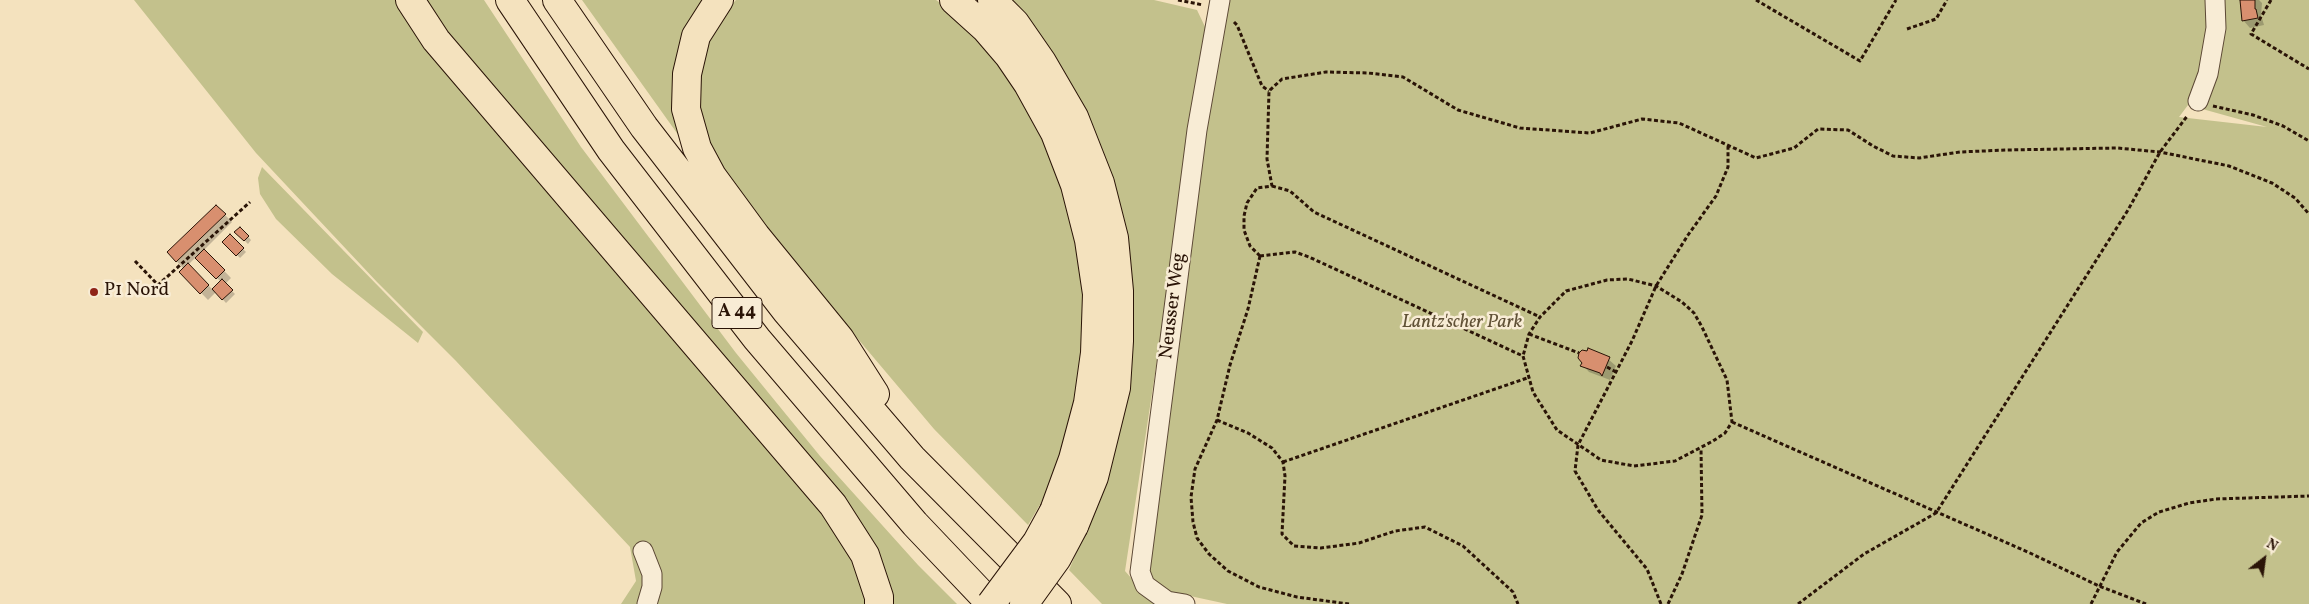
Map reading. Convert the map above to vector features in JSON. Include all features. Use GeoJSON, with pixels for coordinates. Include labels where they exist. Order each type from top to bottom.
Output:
{"type":"FeatureCollection","features":[{"type":"Feature","properties":{"kind":"highway"},"geometry":{"type":"LineString","coordinates":[[410,0],[442,48],[833,505],[865,556],[879,597],[879,604]]}},
{"type":"Feature","properties":{"kind":"highway","name":"A 44"},"geometry":{"type":"LineString","coordinates":[[510,0],[611,150],[757,339],[916,524],[991,604]]}},
{"type":"Feature","properties":{"kind":"highway","name":"A 44"},"geometry":{"type":"LineString","coordinates":[[557,0],[644,127],[781,305],[912,458],[1057,604]]}},
{"type":"Feature","properties":{"kind":"highway"},"geometry":{"type":"LineString","coordinates":[[719,0],[696,36],[687,74],[686,109],[697,148],[712,176],[756,236],[840,339],[912,458]]}},
{"type":"Feature","properties":{"kind":"highway"},"geometry":{"type":"LineString","coordinates":[[954,0],[991,35],[1009,56],[1028,84],[1055,133],[1076,185],[1089,240],[1097,294],[1095,353],[1088,403],[1073,459],[1056,558],[1024,604]]}},
{"type":"Feature","properties":{"kind":"highway"},"geometry":{"type":"LineString","coordinates":[[991,604],[1037,542],[1064,518],[1094,477],[1116,388],[1119,341],[1119,290],[1114,238],[1100,183],[1074,117],[1042,62],[1015,23],[992,0]]}},
{"type":"Feature","properties":{"kind":"lane"},"geometry":{"type":"LineString","coordinates":[[2198,101],[2208,74],[2216,28],[2215,0]]}},
{"type":"Feature","properties":{"kind":"lane","name":"Neusser Weg"},"geometry":{"type":"LineString","coordinates":[[1176,602],[1145,585],[1140,572],[1197,130],[1219,4]]}},
{"type":"Feature","properties":{"kind":"lane"},"geometry":{"type":"LineString","coordinates":[[644,551],[652,574],[652,587],[647,604]]}},
{"type":"Feature","properties":{"kind":"path"},"geometry":{"type":"LineString","coordinates":[[1178,0],[1219,4],[1237,25],[1262,86],[1269,91]]}},
{"type":"Feature","properties":{"kind":"path"},"geometry":{"type":"LineString","coordinates":[[1756,0],[1860,61],[1896,0]]}},
{"type":"Feature","properties":{"kind":"path"},"geometry":{"type":"LineString","coordinates":[[1907,29],[1936,19],[1947,0]]}},
{"type":"Feature","properties":{"kind":"path"},"geometry":{"type":"LineString","coordinates":[[2271,0],[2251,34],[2309,69]]}},
{"type":"Feature","properties":{"kind":"path"},"geometry":{"type":"LineString","coordinates":[[1272,186],[1267,159],[1269,91],[1282,79],[1303,74],[1326,72],[1368,73],[1403,77],[1458,110],[1520,128],[1590,133],[1642,119],[1678,123],[1756,158],[1794,148],[1818,129],[1848,130],[1893,156],[1919,158],[1960,152],[2006,150],[2117,148],[2160,152],[2229,166],[2272,183],[2295,198],[2309,214]]}},
{"type":"Feature","properties":{"kind":"path"},"geometry":{"type":"LineString","coordinates":[[1798,604],[1864,554],[1936,513],[2128,210],[2160,152],[2198,101],[2253,115],[2283,126],[2309,141]]}},
{"type":"Feature","properties":{"kind":"path"},"geometry":{"type":"LineString","coordinates":[[1661,604],[1647,569],[1598,510],[1575,471],[1578,445],[1616,372],[1656,286],[1688,234],[1716,196],[1728,167],[1728,146]]}},
{"type":"Feature","properties":{"kind":"path"},"geometry":{"type":"LineString","coordinates":[[1260,256],[1250,246],[1244,230],[1244,216],[1247,203],[1257,188],[1272,186],[1290,192],[1314,212],[1540,317]]}},
{"type":"Feature","properties":{"kind":"path"},"geometry":{"type":"LineString","coordinates":[[135,261],[158,284],[250,202]]}},
{"type":"Feature","properties":{"kind":"path"},"geometry":{"type":"LineString","coordinates":[[1260,256],[1295,252],[1309,257],[1523,356]]}},
{"type":"Feature","properties":{"kind":"path"},"geometry":{"type":"LineString","coordinates":[[1260,256],[1248,309],[1230,365],[1217,420],[1195,469],[1190,497],[1192,522],[1196,538],[1209,554],[1228,571],[1259,587],[1297,597],[1348,604]]}},
{"type":"Feature","properties":{"kind":"path"},"geometry":{"type":"LineString","coordinates":[[1628,279],[1656,286],[1682,302],[1694,313],[1702,327],[1727,380],[1732,422],[1724,433],[1702,448],[1675,461],[1634,466],[1601,460],[1557,430],[1533,392],[1523,356],[1529,334],[1540,317],[1566,291],[1607,280],[1628,279]]}},
{"type":"Feature","properties":{"kind":"path"},"geometry":{"type":"LineString","coordinates":[[1529,334],[1578,354]]}},
{"type":"Feature","properties":{"kind":"path"},"geometry":{"type":"LineString","coordinates":[[1607,367],[1616,372]]}},
{"type":"Feature","properties":{"kind":"path"},"geometry":{"type":"LineString","coordinates":[[1283,462],[1530,377]]}},
{"type":"Feature","properties":{"kind":"path"},"geometry":{"type":"LineString","coordinates":[[1217,420],[1248,433],[1272,448],[1283,462],[1285,476],[1282,534],[1294,546],[1321,548],[1359,543],[1396,530],[1424,527],[1462,546],[1513,592],[1518,604]]}},
{"type":"Feature","properties":{"kind":"path"},"geometry":{"type":"LineString","coordinates":[[1732,422],[2030,553],[2099,586],[2146,604]]}},
{"type":"Feature","properties":{"kind":"path"},"geometry":{"type":"LineString","coordinates":[[1668,604],[1682,574],[1702,515],[1702,448]]}},
{"type":"Feature","properties":{"kind":"path"},"geometry":{"type":"LineString","coordinates":[[2091,604],[2123,544],[2141,522],[2159,512],[2189,503],[2216,498],[2309,496]]}},
{"type":"Feature","properties":{"kind":"green space"},"geometry":{"type":"Polygon","coordinates":[[[134,0],[484,0],[581,147],[736,353],[820,456],[918,565],[957,604],[621,604],[636,581],[630,547],[456,361],[377,282],[256,153],[134,0]]]}},
{"type":"Feature","properties":{"kind":"green space"},"geometry":{"type":"Polygon","coordinates":[[[582,0],[704,0],[698,7],[683,37],[673,96],[679,136],[582,0]]]}},
{"type":"Feature","properties":{"kind":"green space"},"geometry":{"type":"Polygon","coordinates":[[[736,0],[936,0],[952,11],[1007,73],[1053,157],[1078,245],[1085,297],[1083,358],[1076,411],[1059,464],[1045,496],[1028,525],[934,429],[798,268],[733,185],[712,153],[702,121],[698,93],[701,67],[711,37],[727,10],[736,0]]]}},
{"type":"Feature","properties":{"kind":"green space"},"geometry":{"type":"Polygon","coordinates":[[[1000,0],[1154,0],[1197,10],[1207,31],[1125,571],[1154,604],[1102,604],[1069,570],[1101,495],[1131,346],[1000,0]]]}},
{"type":"Feature","properties":{"kind":"green space","name":"Lantz'scher Park"},"geometry":{"type":"Polygon","coordinates":[[[1224,0],[2309,0],[2309,604],[1227,604],[1158,589],[1147,583],[1218,32],[1224,0]],[[2188,105],[2179,117],[2267,127],[2188,105]]]}},
{"type":"Feature","properties":{"kind":"green space"},"geometry":{"type":"Polygon","coordinates":[[[262,167],[423,332],[418,343],[332,274],[276,219],[260,194],[258,178],[262,167]]]}},
{"type":"Feature","properties":{"kind":"building"},"geometry":{"type":"Polygon","coordinates":[[[2240,0],[2255,0],[2258,18],[2242,21],[2240,0]]]}},
{"type":"Feature","properties":{"kind":"building"},"geometry":{"type":"Polygon","coordinates":[[[216,205],[226,214],[176,262],[167,252],[216,205]]]}},
{"type":"Feature","properties":{"kind":"building"},"geometry":{"type":"Polygon","coordinates":[[[240,227],[249,236],[244,241],[234,232],[240,227]]]}},
{"type":"Feature","properties":{"kind":"building"},"geometry":{"type":"Polygon","coordinates":[[[230,234],[244,248],[236,256],[222,242],[230,234]]]}},
{"type":"Feature","properties":{"kind":"building"},"geometry":{"type":"Polygon","coordinates":[[[204,249],[225,270],[216,279],[195,258],[204,249]]]}},
{"type":"Feature","properties":{"kind":"building"},"geometry":{"type":"Polygon","coordinates":[[[188,263],[209,285],[200,294],[179,272],[188,263]]]}},
{"type":"Feature","properties":{"kind":"building"},"geometry":{"type":"Polygon","coordinates":[[[222,279],[233,290],[222,300],[212,289],[222,279]]]}},
{"type":"Feature","properties":{"kind":"building"},"geometry":{"type":"Polygon","coordinates":[[[1588,348],[1610,357],[1602,376],[1600,373],[1580,366],[1582,363],[1578,358],[1579,353],[1582,350],[1587,351],[1588,348]]]}},
{"type":"Feature","properties":{"kind":"place","name":"P1 Nord"},"geometry":{"type":"Point","coordinates":[94,292]}}]}
